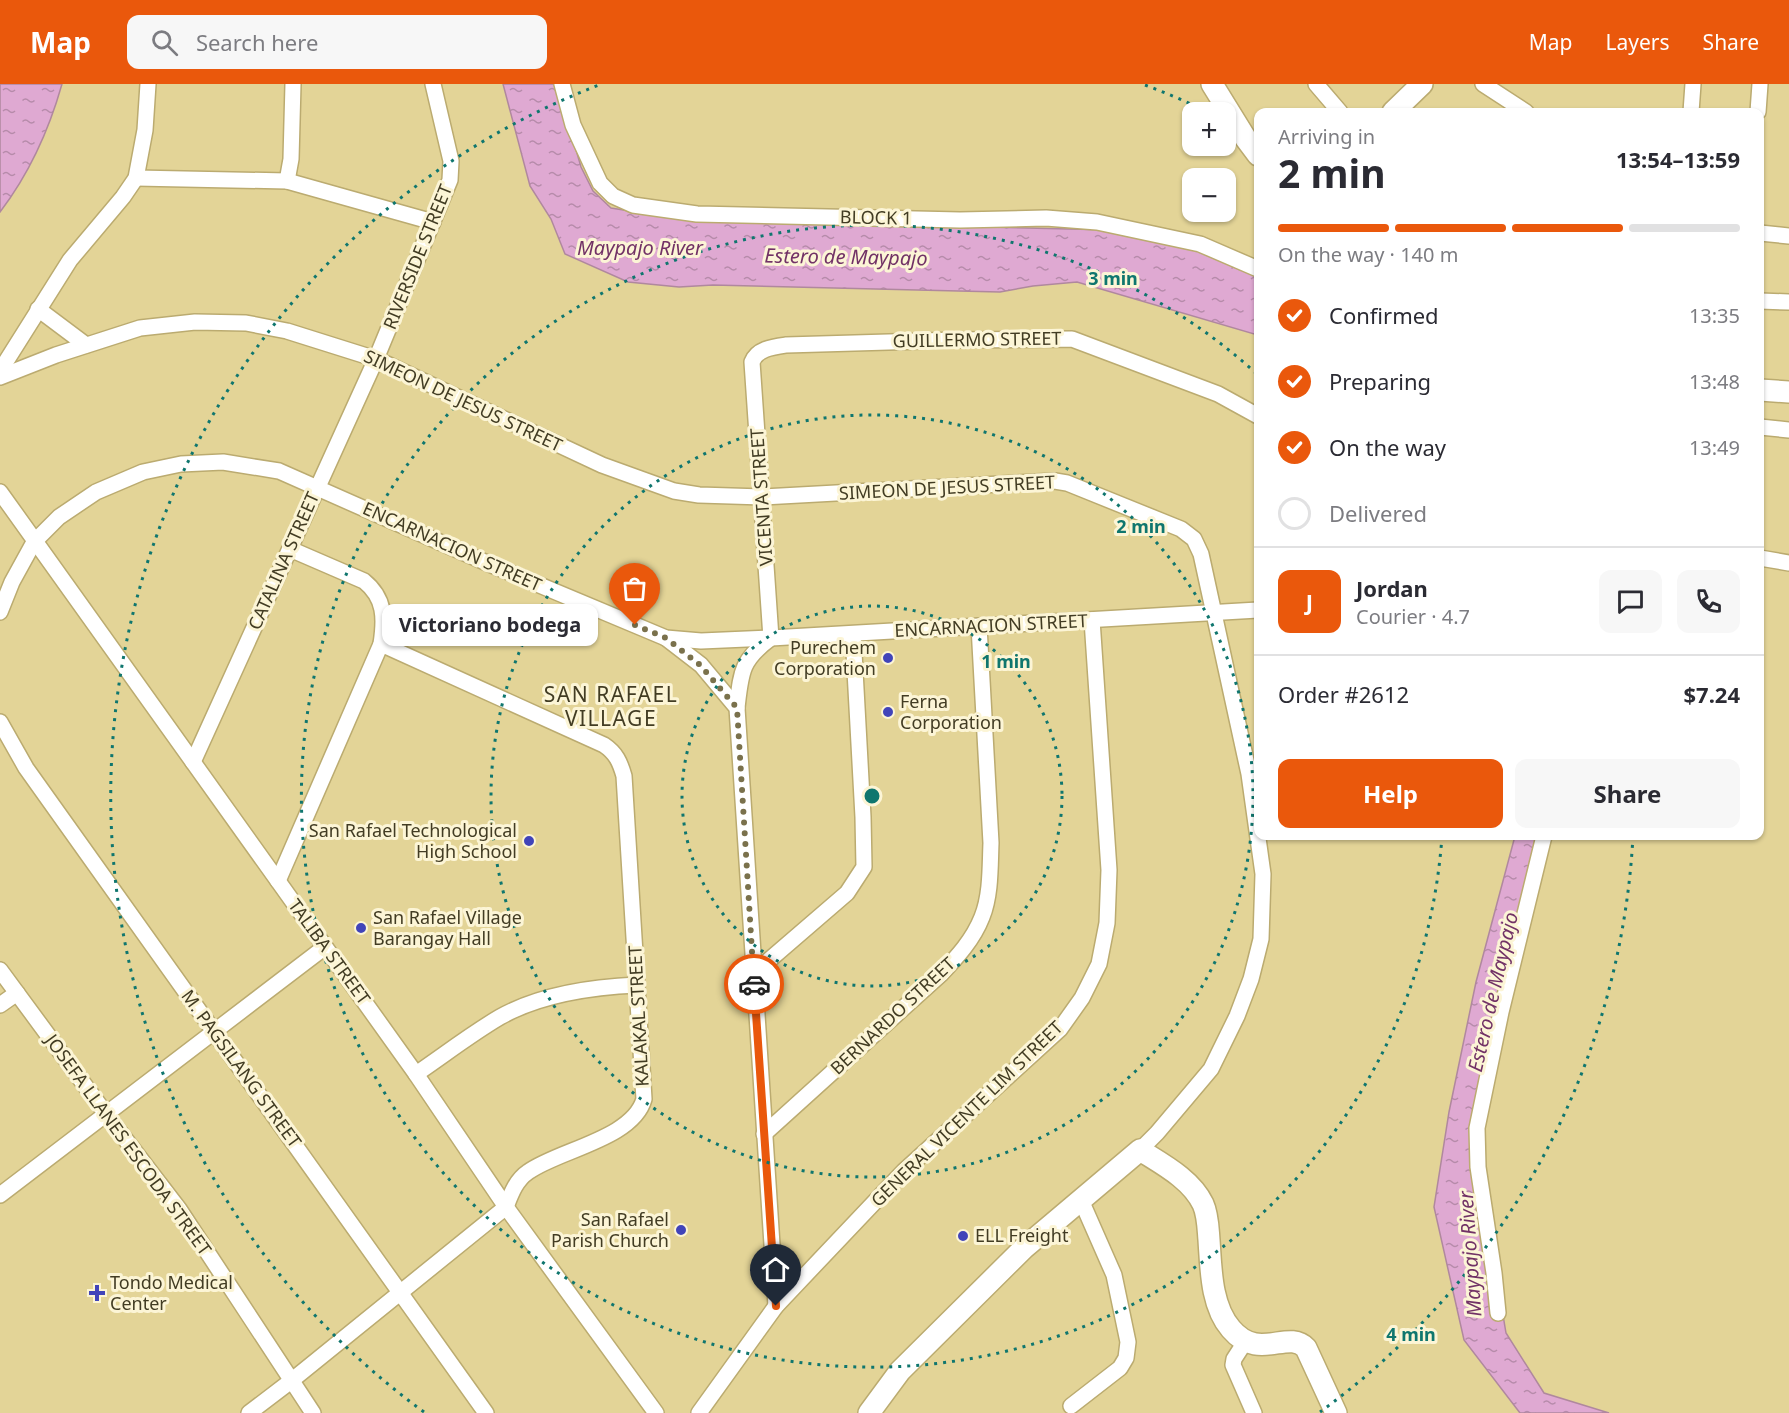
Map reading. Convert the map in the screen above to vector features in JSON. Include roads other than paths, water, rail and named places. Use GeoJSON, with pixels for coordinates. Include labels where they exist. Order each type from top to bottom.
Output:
{"type":"FeatureCollection","features":[{"type":"Feature","properties":{"kind":"street"},"geometry":{"type":"LineString","coordinates":[[0,371],[70,260],[136,178],[145,130],[148,84]]}},
{"type":"Feature","properties":{"kind":"street"},"geometry":{"type":"LineString","coordinates":[[287,181],[291,159],[293,84]]}},
{"type":"Feature","properties":{"kind":"street","name":"RIVERSIDE STREET"},"geometry":{"type":"LineString","coordinates":[[376,359],[450,180],[451,161],[433,84]]}},
{"type":"Feature","properties":{"kind":"street","name":"BLOCK 1"},"geometry":{"type":"LineString","coordinates":[[562,84],[573,125],[600,183],[613,196],[633,205],[697,214],[960,220],[1046,218],[1097,222],[1200,244],[1254,267]]}},
{"type":"Feature","properties":{"kind":"street"},"geometry":{"type":"LineString","coordinates":[[1212,84],[1254,150]]}},
{"type":"Feature","properties":{"kind":"street"},"geometry":{"type":"LineString","coordinates":[[1316,84],[1337,108]]}},
{"type":"Feature","properties":{"kind":"street"},"geometry":{"type":"LineString","coordinates":[[1397,108],[1422,84]]}},
{"type":"Feature","properties":{"kind":"street"},"geometry":{"type":"LineString","coordinates":[[1483,84],[1520,108]]}},
{"type":"Feature","properties":{"kind":"street"},"geometry":{"type":"LineString","coordinates":[[1691,108],[1693,84]]}},
{"type":"Feature","properties":{"kind":"street"},"geometry":{"type":"LineString","coordinates":[[1758,108],[1760,84]]}},
{"type":"Feature","properties":{"kind":"street"},"geometry":{"type":"LineString","coordinates":[[136,178],[287,181],[433,222]]}},
{"type":"Feature","properties":{"kind":"street"},"geometry":{"type":"LineString","coordinates":[[1764,233],[1789,236]]}},
{"type":"Feature","properties":{"kind":"street"},"geometry":{"type":"LineString","coordinates":[[1764,301],[1789,303]]}},
{"type":"Feature","properties":{"kind":"street"},"geometry":{"type":"LineString","coordinates":[[38,309],[86,345]]}},
{"type":"Feature","properties":{"kind":"street","name":"SIMEON DE JESUS STREET"},"geometry":{"type":"LineString","coordinates":[[0,377],[140,328],[195,322],[246,323],[287,331],[376,359],[602,465],[674,491],[699,495],[763,497],[1054,481],[1067,483],[1181,529],[1194,539],[1201,554],[1250,774],[1254,805]]}},
{"type":"Feature","properties":{"kind":"street","name":"GUILLERMO STREET"},"geometry":{"type":"LineString","coordinates":[[754,356],[767,348],[786,345],[1072,339],[1218,394],[1254,414]]}},
{"type":"Feature","properties":{"kind":"street","name":"VICENTA STREET"},"geometry":{"type":"LineString","coordinates":[[754,356],[752,362],[771,638]]}},
{"type":"Feature","properties":{"kind":"street","name":"CATALINA STREET"},"geometry":{"type":"LineString","coordinates":[[193,762],[376,359]]}},
{"type":"Feature","properties":{"kind":"street"},"geometry":{"type":"LineString","coordinates":[[1764,390],[1789,392]]}},
{"type":"Feature","properties":{"kind":"street"},"geometry":{"type":"LineString","coordinates":[[1764,427],[1789,430]]}},
{"type":"Feature","properties":{"kind":"street","name":"ENCARNACION STREET"},"geometry":{"type":"LineString","coordinates":[[34,542],[59,517],[96,492],[143,472],[182,464],[223,462],[279,471],[487,563],[666,638],[701,640],[771,638],[1214,613]]}},
{"type":"Feature","properties":{"kind":"street","name":"TALIBA STREET"},"geometry":{"type":"LineString","coordinates":[[0,492],[416,1074],[506,1207],[656,1413]]}},
{"type":"Feature","properties":{"kind":"street"},"geometry":{"type":"LineString","coordinates":[[0,612],[12,582],[34,542]]}},
{"type":"Feature","properties":{"kind":"street"},"geometry":{"type":"LineString","coordinates":[[278,881],[381,644],[384,627],[384,610],[373,588],[364,581],[290,549]]}},
{"type":"Feature","properties":{"kind":"street"},"geometry":{"type":"LineString","coordinates":[[1764,559],[1789,563]]}},
{"type":"Feature","properties":{"kind":"street"},"geometry":{"type":"LineString","coordinates":[[1214,613],[1254,610]]}},
{"type":"Feature","properties":{"kind":"street","name":"GENERAL VICENTE LIM STREET"},"geometry":{"type":"LineString","coordinates":[[699,1413],[776,1306],[904,1171],[1060,1029],[1082,998],[1099,964],[1107,923],[1109,870],[1092,620]]}},
{"type":"Feature","properties":{"kind":"street","name":"BERNARDO STREET"},"geometry":{"type":"LineString","coordinates":[[764,1134],[941,974],[964,948],[983,916],[991,843],[979,626]]}},
{"type":"Feature","properties":{"kind":"street"},"geometry":{"type":"LineString","coordinates":[[753,974],[846,893],[864,867],[853,634]]}},
{"type":"Feature","properties":{"kind":"street"},"geometry":{"type":"LineString","coordinates":[[666,638],[700,665],[737,708]]}},
{"type":"Feature","properties":{"kind":"street"},"geometry":{"type":"LineString","coordinates":[[771,638],[749,657],[743,668],[737,708],[776,1306]]}},
{"type":"Feature","properties":{"kind":"street","name":"KALAKAL STREET"},"geometry":{"type":"LineString","coordinates":[[249,1413],[506,1207],[514,1188],[527,1172],[624,1125],[641,1108],[644,1100],[624,776],[621,762],[612,751],[603,745],[381,644]]}},
{"type":"Feature","properties":{"kind":"street","name":"M. PAGSILANG STREET"},"geometry":{"type":"LineString","coordinates":[[0,722],[26,768],[486,1413]]}},
{"type":"Feature","properties":{"kind":"street","name":"SIMEON DE JESUS STREET"},"geometry":{"type":"LineString","coordinates":[[869,1413],[900,1371],[1024,1248],[1140,1150],[1211,1069],[1237,1016],[1251,979],[1261,939],[1263,874],[1259,840]]}},
{"type":"Feature","properties":{"kind":"street"},"geometry":{"type":"LineString","coordinates":[[1498,1313],[1478,1167],[1477,1128],[1501,1012],[1543,840]]}},
{"type":"Feature","properties":{"kind":"street"},"geometry":{"type":"LineString","coordinates":[[0,1195],[325,947]]}},
{"type":"Feature","properties":{"kind":"street","name":"JOSEFA LLANES ESCODA STREET"},"geometry":{"type":"LineString","coordinates":[[0,970],[179,1209],[313,1413]]}},
{"type":"Feature","properties":{"kind":"street"},"geometry":{"type":"LineString","coordinates":[[416,1074],[500,1017],[530,1004],[573,992],[637,985]]}},
{"type":"Feature","properties":{"kind":"street"},"geometry":{"type":"LineString","coordinates":[[0,1005],[17,993]]}},
{"type":"Feature","properties":{"kind":"street"},"geometry":{"type":"LineString","coordinates":[[1140,1150],[1174,1172],[1203,1203],[1208,1218],[1211,1271],[1216,1295],[1222,1315],[1230,1328],[1245,1342],[1266,1345],[1291,1341],[1301,1343],[1306,1348],[1336,1413]]}},
{"type":"Feature","properties":{"kind":"street"},"geometry":{"type":"LineString","coordinates":[[1071,1407],[1120,1368],[1126,1358],[1128,1341],[1114,1275],[1081,1200]]}},
{"type":"Feature","properties":{"kind":"street"},"geometry":{"type":"LineString","coordinates":[[1245,1342],[1234,1359],[1233,1365],[1254,1413]]}},
{"type":"Feature","properties":{"kind":"water"},"geometry":{"type":"Polygon","coordinates":[[[0,84],[62,84],[37,151],[0,212],[0,84]]]}},
{"type":"Feature","properties":{"kind":"water","name":"Maypajo River"},"geometry":{"type":"Polygon","coordinates":[[[503,84],[557,84],[581,167],[593,191],[611,208],[687,220],[1112,230],[1178,242],[1254,270],[1254,334],[1077,282],[1000,292],[713,285],[679,287],[628,282],[565,254],[551,219],[530,186],[503,84]]]}},
{"type":"Feature","properties":{"kind":"water","name":"Maypajo River"},"geometry":{"type":"Polygon","coordinates":[[[1514,840],[1538,840],[1475,1147],[1506,1333],[1544,1393],[1609,1413],[1520,1413],[1464,1340],[1434,1207],[1449,1112],[1476,982],[1514,840]]]}},
{"type":"Feature","properties":{"kind":"place","name":"Victoriano bodega"},"geometry":{"type":"Point","coordinates":[635,625]}},
{"type":"Feature","properties":{"kind":"place","name":"Purechem Corporation"},"geometry":{"type":"Point","coordinates":[888,658]}},
{"type":"Feature","properties":{"kind":"place","name":"Ferna Corporation"},"geometry":{"type":"Point","coordinates":[888,712]}},
{"type":"Feature","properties":{"kind":"place","name":"San Rafael Technological High School"},"geometry":{"type":"Point","coordinates":[529,841]}},
{"type":"Feature","properties":{"kind":"place","name":"San Rafael Village Barangay Hall"},"geometry":{"type":"Point","coordinates":[361,928]}},
{"type":"Feature","properties":{"kind":"place","name":"San Rafael Parish Church"},"geometry":{"type":"Point","coordinates":[681,1230]}},
{"type":"Feature","properties":{"kind":"place","name":"ELL Freight"},"geometry":{"type":"Point","coordinates":[963,1236]}},
{"type":"Feature","properties":{"kind":"place","name":"Tondo Medical Center"},"geometry":{"type":"Point","coordinates":[97,1293]}},
{"type":"Feature","properties":{"kind":"district","name":"SAN RAFAEL VILLAGE"},"geometry":{"type":"Point","coordinates":[611,707]}},
{"type":"Feature","properties":{"kind":"water label","name":"Estero de Maypajo"},"geometry":{"type":"Point","coordinates":[846,257]}},
{"type":"Feature","properties":{"kind":"water label","name":"Estero de Maypajo"},"geometry":{"type":"Point","coordinates":[1493,992]}}]}
